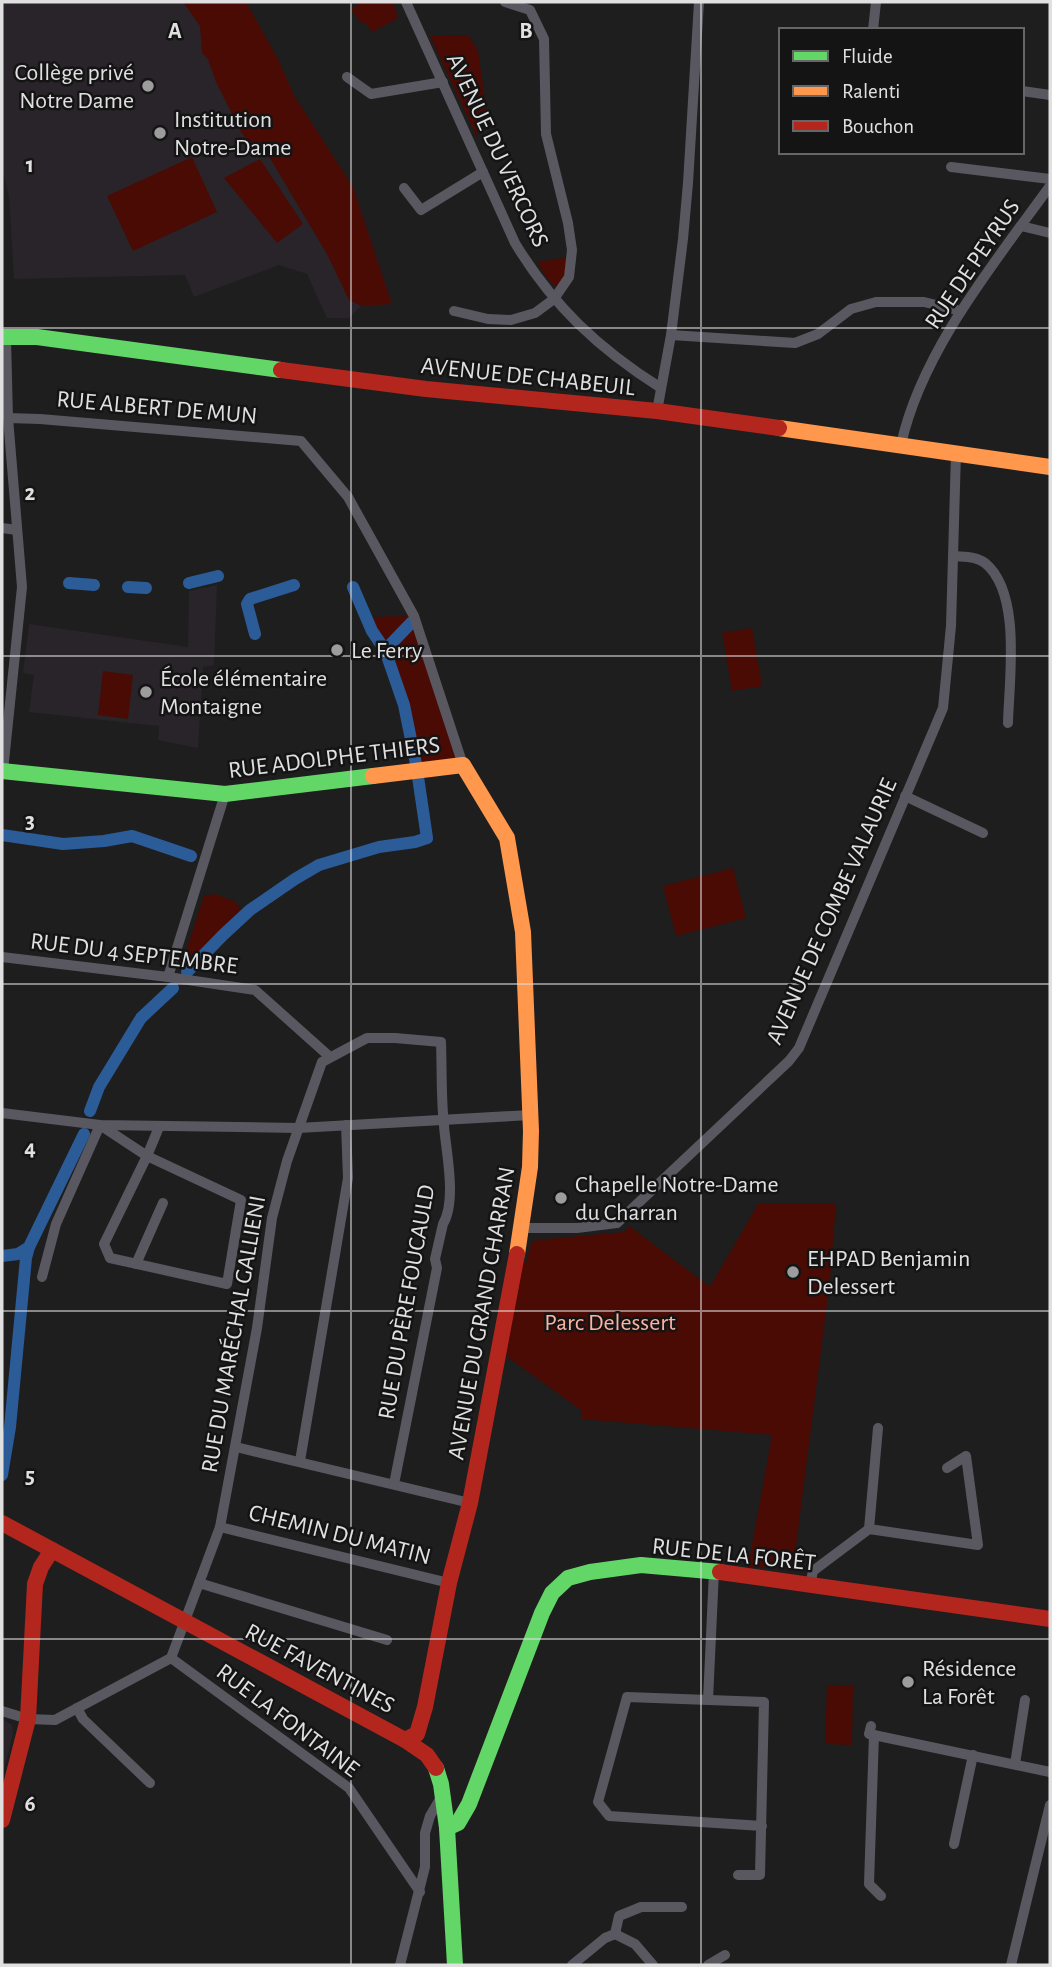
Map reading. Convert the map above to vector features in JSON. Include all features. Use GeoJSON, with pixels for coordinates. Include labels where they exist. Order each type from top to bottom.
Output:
{"type":"FeatureCollection","features":[{"type":"Feature","properties":{"kind":"street","name":"AVENUE DU VERCORS"},"geometry":{"type":"LineString","coordinates":[[406,2],[515,243],[532,272],[593,339],[615,358],[661,388]]}},
{"type":"Feature","properties":{"kind":"street"},"geometry":{"type":"LineString","coordinates":[[454,311],[488,319],[511,320],[535,313],[554,299],[569,277],[572,250],[568,223],[546,134],[544,39],[530,10],[505,2]]}},
{"type":"Feature","properties":{"kind":"street"},"geometry":{"type":"LineString","coordinates":[[657,411],[671,335],[688,183],[699,2]]}},
{"type":"Feature","properties":{"kind":"street"},"geometry":{"type":"LineString","coordinates":[[873,28],[876,2]]}},
{"type":"Feature","properties":{"kind":"street"},"geometry":{"type":"LineString","coordinates":[[347,77],[372,94],[443,82]]}},
{"type":"Feature","properties":{"kind":"street"},"geometry":{"type":"LineString","coordinates":[[1024,91],[1050,94]]}},
{"type":"Feature","properties":{"kind":"street"},"geometry":{"type":"LineString","coordinates":[[950,167],[1050,179]]}},
{"type":"Feature","properties":{"kind":"street"},"geometry":{"type":"LineString","coordinates":[[404,188],[421,210],[483,172]]}},
{"type":"Feature","properties":{"kind":"street","name":"RUE DE PEYRUS"},"geometry":{"type":"LineString","coordinates":[[901,445],[915,399],[961,311],[1050,186]]}},
{"type":"Feature","properties":{"kind":"street"},"geometry":{"type":"LineString","coordinates":[[1021,226],[1050,233]]}},
{"type":"Feature","properties":{"kind":"street"},"geometry":{"type":"LineString","coordinates":[[671,335],[794,343],[818,334],[851,309],[876,302],[924,302],[961,311]]}},
{"type":"Feature","properties":{"kind":"street","name":"AVENUE DE CHABEUIL"},"geometry":{"type":"LineString","coordinates":[[3,333],[5,328],[31,336],[426,389],[657,411],[1050,467]]}},
{"type":"Feature","properties":{"kind":"street"},"geometry":{"type":"LineString","coordinates":[[3,333],[22,587],[3,771]]}},
{"type":"Feature","properties":{"kind":"street","name":"RUE ALBERT DE MUN"},"geometry":{"type":"LineString","coordinates":[[8,418],[302,441]]}},
{"type":"Feature","properties":{"kind":"street","name":"AVENUE DU GRAND CHARRAN"},"geometry":{"type":"LineString","coordinates":[[302,441],[348,497],[414,616],[463,765],[507,838],[525,943],[530,1167],[500,1352],[425,1706]]}},
{"type":"Feature","properties":{"kind":"street","name":"AVENUE DE COMBE VALAURIE"},"geometry":{"type":"LineString","coordinates":[[522,1228],[577,1228],[617,1223],[800,1048],[943,708],[951,626],[956,453]]}},
{"type":"Feature","properties":{"kind":"street"},"geometry":{"type":"LineString","coordinates":[[2,528],[17,530]]}},
{"type":"Feature","properties":{"kind":"street"},"geometry":{"type":"LineString","coordinates":[[954,556],[975,558],[985,563],[1000,584],[1007,605],[1011,628],[1008,723]]}},
{"type":"Feature","properties":{"kind":"street","name":"RUE ADOLPHE THIERS"},"geometry":{"type":"LineString","coordinates":[[3,771],[225,794],[463,765]]}},
{"type":"Feature","properties":{"kind":"street"},"geometry":{"type":"LineString","coordinates":[[168,977],[225,794]]}},
{"type":"Feature","properties":{"kind":"street"},"geometry":{"type":"LineString","coordinates":[[905,796],[983,833]]}},
{"type":"Feature","properties":{"kind":"street","name":"RUE DU 4 SEPTEMBRE"},"geometry":{"type":"LineString","coordinates":[[2,957],[255,990],[330,1057]]}},
{"type":"Feature","properties":{"kind":"street","name":"RUE DU PÈRE FOUCAULD"},"geometry":{"type":"LineString","coordinates":[[330,1057],[367,1038],[441,1042],[443,1119],[450,1188],[394,1484]]}},
{"type":"Feature","properties":{"kind":"street","name":"RUE DU MARÉCHAL GALLIENI"},"geometry":{"type":"LineString","coordinates":[[171,1658],[220,1527],[257,1328],[272,1218],[287,1161],[322,1062],[330,1057]]}},
{"type":"Feature","properties":{"kind":"street"},"geometry":{"type":"LineString","coordinates":[[2,1113],[100,1125],[298,1128],[530,1115]]}},
{"type":"Feature","properties":{"kind":"street"},"geometry":{"type":"LineString","coordinates":[[100,1125],[147,1156],[241,1200],[227,1284],[110,1258],[104,1244],[147,1156],[159,1127]]}},
{"type":"Feature","properties":{"kind":"street"},"geometry":{"type":"LineString","coordinates":[[42,1277],[56,1224],[100,1125]]}},
{"type":"Feature","properties":{"kind":"street"},"geometry":{"type":"LineString","coordinates":[[300,1461],[348,1178],[346,1125]]}},
{"type":"Feature","properties":{"kind":"street"},"geometry":{"type":"LineString","coordinates":[[136,1264],[163,1203]]}},
{"type":"Feature","properties":{"kind":"street"},"geometry":{"type":"LineString","coordinates":[[869,1529],[878,1428]]}},
{"type":"Feature","properties":{"kind":"street"},"geometry":{"type":"LineString","coordinates":[[236,1447],[470,1503]]}},
{"type":"Feature","properties":{"kind":"street"},"geometry":{"type":"LineString","coordinates":[[810,1585],[813,1571],[869,1529],[978,1545],[966,1456],[947,1468]]}},
{"type":"Feature","properties":{"kind":"street","name":"RUE FAVENTINES"},"geometry":{"type":"LineString","coordinates":[[2,1522],[405,1740],[432,1761]]}},
{"type":"Feature","properties":{"kind":"street","name":"CHEMIN DU MATIN"},"geometry":{"type":"LineString","coordinates":[[220,1527],[449,1583]]}},
{"type":"Feature","properties":{"kind":"street"},"geometry":{"type":"LineString","coordinates":[[2,1821],[28,1719],[35,1584],[41,1567],[52,1550]]}},
{"type":"Feature","properties":{"kind":"street","name":"RUE DE LA FORÊT"},"geometry":{"type":"LineString","coordinates":[[447,1828],[458,1823],[469,1804],[542,1613],[552,1593],[568,1578],[590,1572],[641,1566],[714,1571],[1050,1619]]}},
{"type":"Feature","properties":{"kind":"street"},"geometry":{"type":"LineString","coordinates":[[708,1700],[714,1571]]}},
{"type":"Feature","properties":{"kind":"street"},"geometry":{"type":"LineString","coordinates":[[200,1583],[387,1640]]}},
{"type":"Feature","properties":{"kind":"street"},"geometry":{"type":"LineString","coordinates":[[2,1712],[28,1719],[55,1720],[171,1658]]}},
{"type":"Feature","properties":{"kind":"street","name":"RUE LA FONTAINE"},"geometry":{"type":"LineString","coordinates":[[171,1658],[349,1788],[420,1892]]}},
{"type":"Feature","properties":{"kind":"street"},"geometry":{"type":"LineString","coordinates":[[738,1875],[760,1875],[762,1826],[764,1702],[627,1697],[598,1802],[609,1816],[762,1826]]}},
{"type":"Feature","properties":{"kind":"street"},"geometry":{"type":"LineString","coordinates":[[1015,1764],[1025,1700]]}},
{"type":"Feature","properties":{"kind":"street"},"geometry":{"type":"LineString","coordinates":[[425,1706],[432,1761],[443,1794],[447,1828],[455,1965]]}},
{"type":"Feature","properties":{"kind":"street"},"geometry":{"type":"LineString","coordinates":[[405,1740],[417,1734],[425,1706]]}},
{"type":"Feature","properties":{"kind":"street"},"geometry":{"type":"LineString","coordinates":[[77,1708],[83,1719],[150,1783]]}},
{"type":"Feature","properties":{"kind":"street"},"geometry":{"type":"LineString","coordinates":[[881,1896],[869,1884],[872,1730],[1050,1772]]}},
{"type":"Feature","properties":{"kind":"street"},"geometry":{"type":"LineString","coordinates":[[954,1844],[973,1755]]}},
{"type":"Feature","properties":{"kind":"street"},"geometry":{"type":"LineString","coordinates":[[400,1965],[425,1867],[425,1833],[430,1816],[443,1794]]}},
{"type":"Feature","properties":{"kind":"street"},"geometry":{"type":"LineString","coordinates":[[1012,1965],[1050,1805]]}},
{"type":"Feature","properties":{"kind":"street"},"geometry":{"type":"LineString","coordinates":[[615,1934],[619,1916],[641,1907],[682,1907]]}},
{"type":"Feature","properties":{"kind":"street"},"geometry":{"type":"LineString","coordinates":[[572,1965],[605,1938],[615,1934],[635,1944],[653,1965]]}},
{"type":"Feature","properties":{"kind":"street"},"geometry":{"type":"LineString","coordinates":[[708,1965],[724,1955]]}},
{"type":"Feature","properties":{"kind":"shaded area","name":"Institution Notre-Dame"},"geometry":{"type":"Polygon","coordinates":[[[2,2],[246,2],[277,57],[295,97],[353,187],[392,304],[361,306],[349,318],[327,318],[307,274],[279,265],[194,297],[185,275],[14,279],[9,196],[2,169],[2,2]]]}},
{"type":"Feature","properties":{"kind":"shaded area","name":"École élémentaire Montaigne"},"geometry":{"type":"Polygon","coordinates":[[[217,585],[214,665],[203,667],[198,748],[158,740],[159,726],[29,712],[34,675],[23,673],[29,624],[188,647],[189,591],[217,585]]]}},
{"type":"Feature","properties":{"kind":"shaded area"},"geometry":{"type":"Polygon","coordinates":[[[2,1719],[12,1725],[13,1734],[2,1777],[2,1719]]]}},
{"type":"Feature","properties":{"kind":"green space"},"geometry":{"type":"Polygon","coordinates":[[[183,2],[246,2],[277,57],[295,97],[353,187],[392,304],[361,306],[349,300],[327,254],[268,155],[248,142],[241,132],[216,82],[208,59],[202,53],[200,26],[183,2]]]}},
{"type":"Feature","properties":{"kind":"green space"},"geometry":{"type":"Polygon","coordinates":[[[360,2],[393,2],[398,18],[372,32],[351,10],[360,2]]]}},
{"type":"Feature","properties":{"kind":"green space"},"geometry":{"type":"Polygon","coordinates":[[[468,35],[478,51],[487,115],[477,137],[430,36],[468,35]]]}},
{"type":"Feature","properties":{"kind":"green space"},"geometry":{"type":"Polygon","coordinates":[[[192,157],[217,212],[133,251],[107,196],[192,157]]]}},
{"type":"Feature","properties":{"kind":"green space"},"geometry":{"type":"Polygon","coordinates":[[[260,159],[303,224],[277,243],[224,178],[260,159]]]}},
{"type":"Feature","properties":{"kind":"green space"},"geometry":{"type":"Polygon","coordinates":[[[569,257],[567,269],[558,289],[537,262],[569,257]]]}},
{"type":"Feature","properties":{"kind":"green space"},"geometry":{"type":"Polygon","coordinates":[[[414,616],[463,765],[416,764],[396,678],[386,651],[366,617],[414,616]]]}},
{"type":"Feature","properties":{"kind":"green space"},"geometry":{"type":"Polygon","coordinates":[[[752,628],[762,686],[732,691],[722,633],[752,628]]]}},
{"type":"Feature","properties":{"kind":"green space"},"geometry":{"type":"Polygon","coordinates":[[[103,671],[133,675],[128,719],[98,715],[103,671]]]}},
{"type":"Feature","properties":{"kind":"green space"},"geometry":{"type":"Polygon","coordinates":[[[733,868],[746,918],[676,936],[663,886],[733,868]]]}},
{"type":"Feature","properties":{"kind":"green space"},"geometry":{"type":"Polygon","coordinates":[[[215,894],[234,901],[244,913],[190,966],[183,960],[204,896],[215,894]]]}},
{"type":"Feature","properties":{"kind":"green space","name":"Parc Delessert"},"geometry":{"type":"Polygon","coordinates":[[[758,1204],[836,1204],[830,1280],[793,1569],[748,1567],[772,1435],[581,1419],[581,1410],[506,1356],[522,1263],[527,1261],[530,1245],[536,1240],[624,1232],[629,1226],[710,1287],[758,1204]]]}},
{"type":"Feature","properties":{"kind":"green space"},"geometry":{"type":"Polygon","coordinates":[[[827,1685],[853,1686],[852,1745],[825,1744],[827,1685]]]}},
{"type":"Feature","properties":{"kind":"waterway"},"geometry":{"type":"LineString","coordinates":[[189,583],[218,576]]}},
{"type":"Feature","properties":{"kind":"waterway"},"geometry":{"type":"LineString","coordinates":[[69,583],[94,585]]}},
{"type":"Feature","properties":{"kind":"waterway"},"geometry":{"type":"LineString","coordinates":[[255,634],[247,604],[250,599],[294,585]]}},
{"type":"Feature","properties":{"kind":"waterway"},"geometry":{"type":"LineString","coordinates":[[128,587],[146,588]]}},
{"type":"Feature","properties":{"kind":"waterway"},"geometry":{"type":"LineString","coordinates":[[353,587],[372,631],[385,650],[404,705],[416,764]]}},
{"type":"Feature","properties":{"kind":"waterway"},"geometry":{"type":"LineString","coordinates":[[385,650],[412,622]]}},
{"type":"Feature","properties":{"kind":"waterway"},"geometry":{"type":"LineString","coordinates":[[187,972],[250,910],[319,865],[379,847],[427,838],[418,777]]}},
{"type":"Feature","properties":{"kind":"waterway"},"geometry":{"type":"LineString","coordinates":[[2,835],[63,844],[132,836],[191,856]]}},
{"type":"Feature","properties":{"kind":"waterway"},"geometry":{"type":"LineString","coordinates":[[90,1111],[99,1087],[141,1018],[173,988]]}},
{"type":"Feature","properties":{"kind":"waterway"},"geometry":{"type":"LineString","coordinates":[[2,1256],[18,1254],[29,1247],[84,1134]]}},
{"type":"Feature","properties":{"kind":"waterway"},"geometry":{"type":"LineString","coordinates":[[2,1475],[10,1427],[29,1247]]}},
{"type":"Feature","properties":{"kind":"traffic: fast"},"geometry":{"type":"LineString","coordinates":[[2,337],[37,337],[281,370]]}},
{"type":"Feature","properties":{"kind":"traffic: fast"},"geometry":{"type":"LineString","coordinates":[[2,771],[225,794],[373,776]]}},
{"type":"Feature","properties":{"kind":"traffic: fast"},"geometry":{"type":"LineString","coordinates":[[447,1828],[458,1823],[469,1804],[552,1593],[568,1578],[641,1565],[720,1572]]}},
{"type":"Feature","properties":{"kind":"traffic: fast"},"geometry":{"type":"LineString","coordinates":[[436,1768],[447,1828],[455,1965]]}},
{"type":"Feature","properties":{"kind":"traffic: slow"},"geometry":{"type":"LineString","coordinates":[[779,428],[1050,467]]}},
{"type":"Feature","properties":{"kind":"traffic: slow"},"geometry":{"type":"LineString","coordinates":[[373,776],[463,765],[507,838],[523,932],[531,1131],[530,1167],[517,1254]]}},
{"type":"Feature","properties":{"kind":"traffic: jam"},"geometry":{"type":"LineString","coordinates":[[281,370],[426,389],[657,411],[779,428]]}},
{"type":"Feature","properties":{"kind":"traffic: jam"},"geometry":{"type":"LineString","coordinates":[[405,1740],[417,1734],[425,1707],[449,1583],[470,1503],[517,1254]]}},
{"type":"Feature","properties":{"kind":"traffic: jam"},"geometry":{"type":"LineString","coordinates":[[2,1523],[405,1740],[427,1755],[436,1768]]}},
{"type":"Feature","properties":{"kind":"traffic: jam"},"geometry":{"type":"LineString","coordinates":[[2,1820],[28,1719],[35,1584],[41,1567],[52,1550]]}},
{"type":"Feature","properties":{"kind":"traffic: jam"},"geometry":{"type":"LineString","coordinates":[[720,1572],[1050,1619]]}},
{"type":"Feature","properties":{"kind":"place","name":"Collège privé Notre Dame"},"geometry":{"type":"Point","coordinates":[148,86]}},
{"type":"Feature","properties":{"kind":"place","name":"Institution Notre-Dame"},"geometry":{"type":"Point","coordinates":[160,133]}},
{"type":"Feature","properties":{"kind":"place","name":"Le Ferry"},"geometry":{"type":"Point","coordinates":[337,650]}},
{"type":"Feature","properties":{"kind":"place","name":"École élémentaire Montaigne"},"geometry":{"type":"Point","coordinates":[146,692]}},
{"type":"Feature","properties":{"kind":"place","name":"Chapelle Notre-Dame du Charran"},"geometry":{"type":"Point","coordinates":[561,1198]}},
{"type":"Feature","properties":{"kind":"place","name":"EHPAD Benjamin Delessert"},"geometry":{"type":"Point","coordinates":[793,1272]}},
{"type":"Feature","properties":{"kind":"place","name":"Résidence La Forêt"},"geometry":{"type":"Point","coordinates":[908,1682]}}]}
